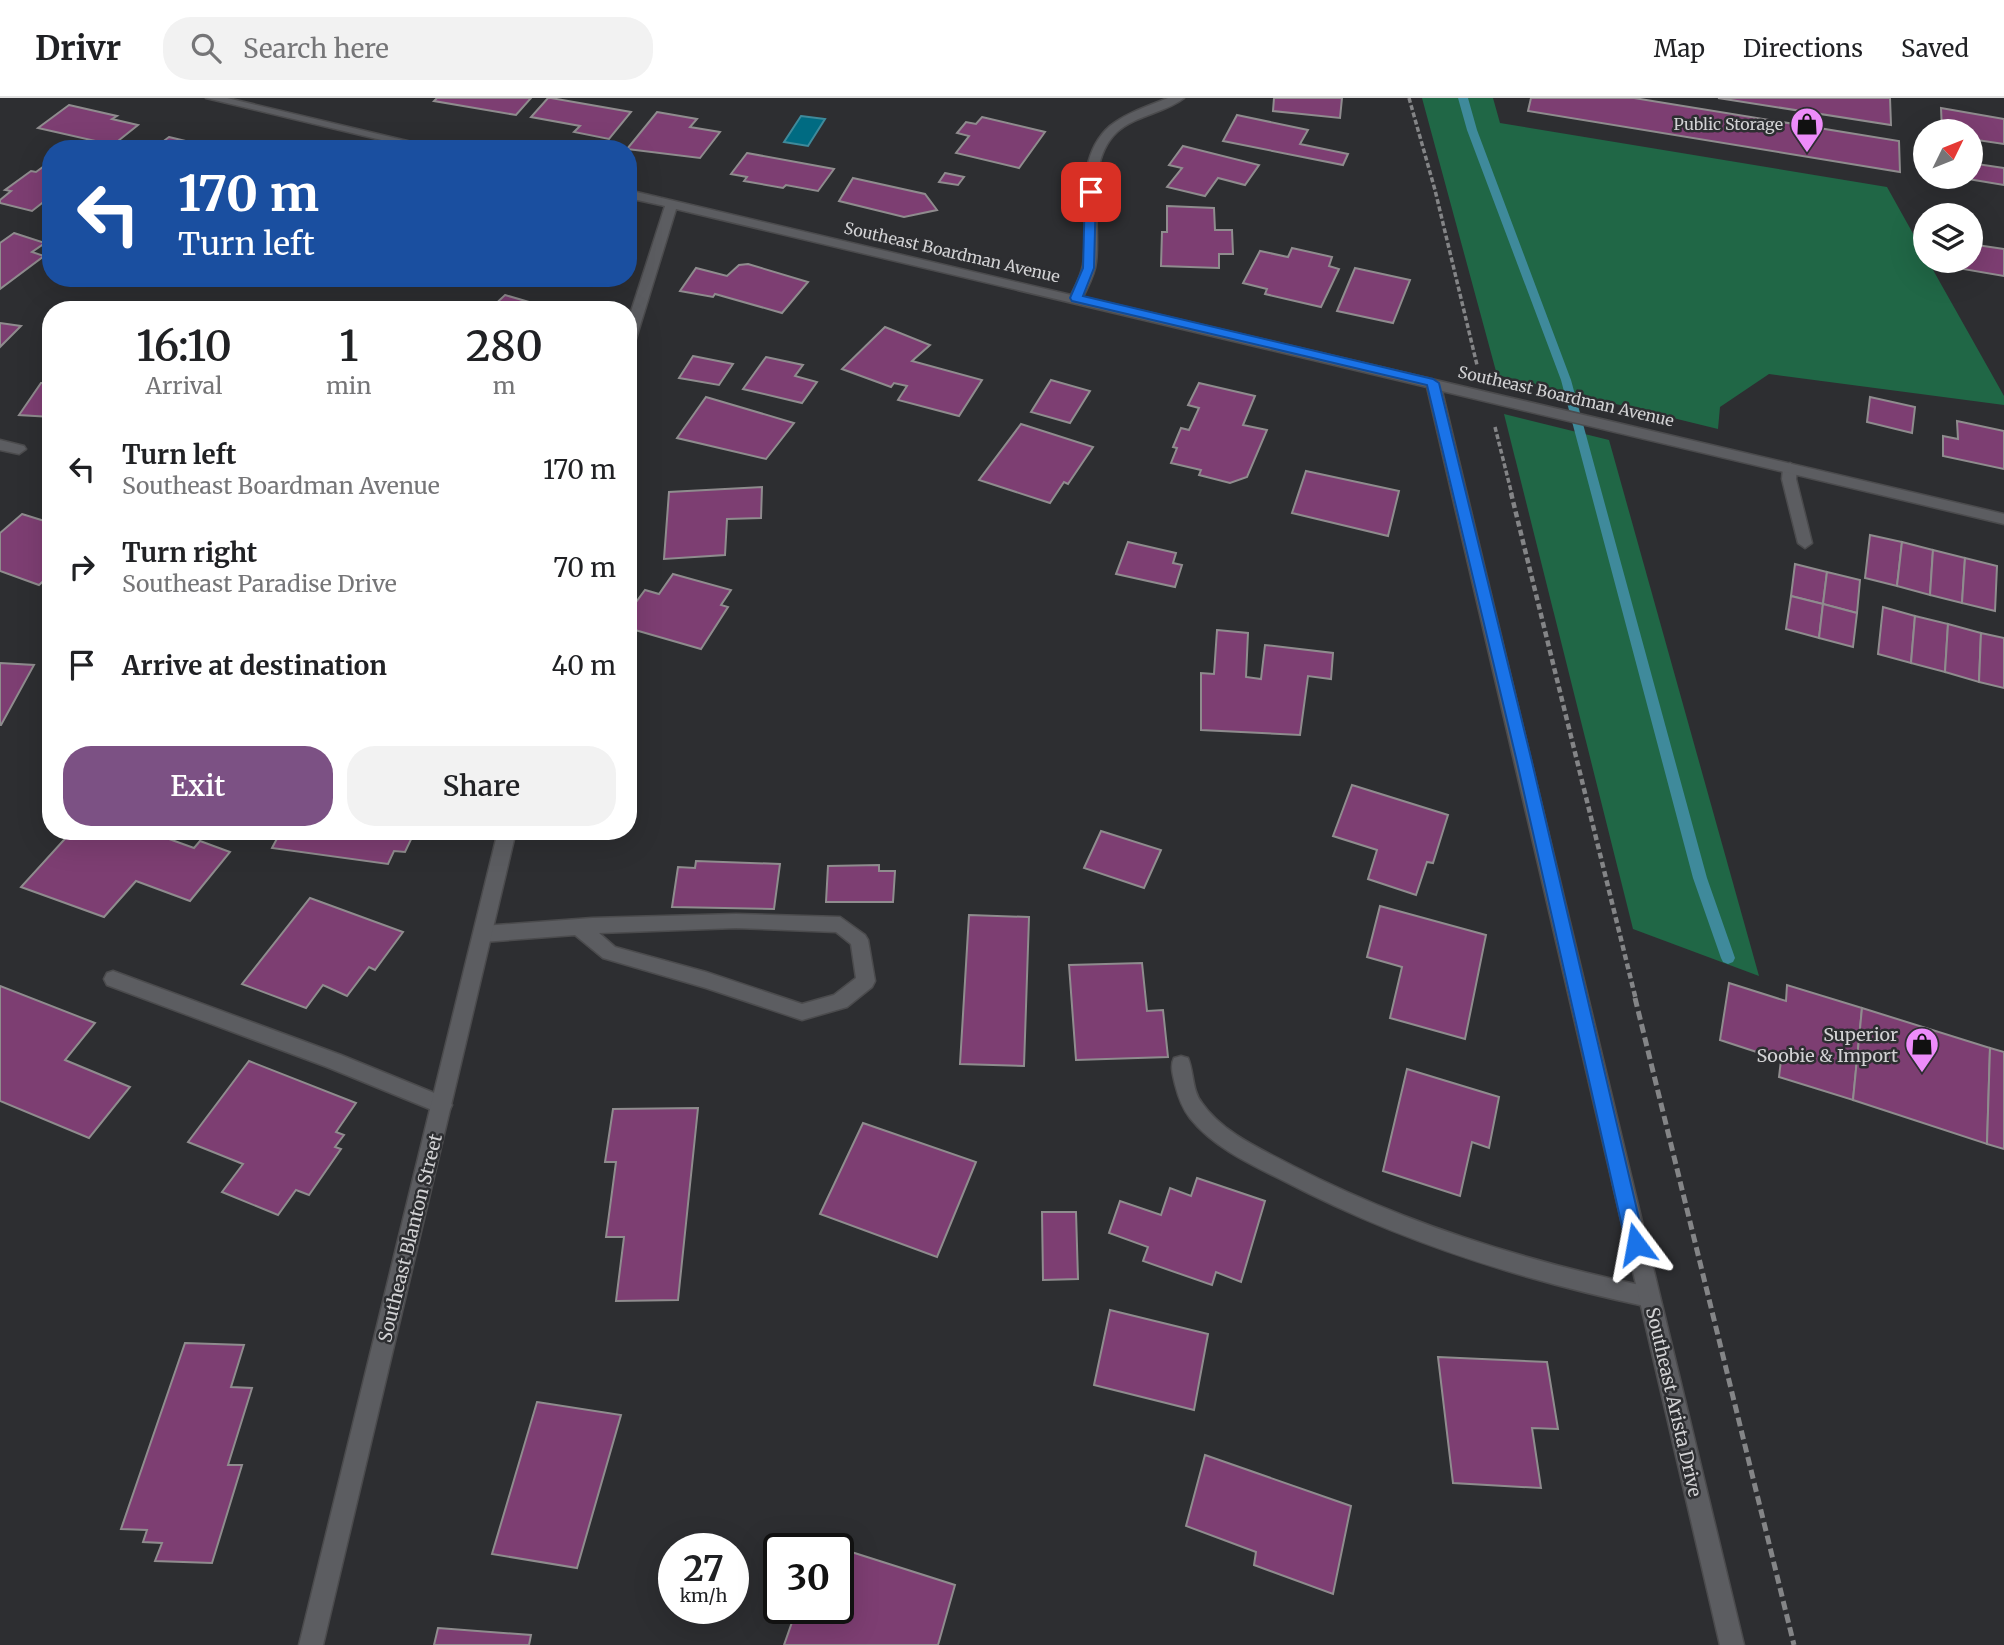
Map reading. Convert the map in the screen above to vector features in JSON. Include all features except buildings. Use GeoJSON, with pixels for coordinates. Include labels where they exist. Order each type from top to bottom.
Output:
{"type":"FeatureCollection","features":[{"type":"Feature","properties":{"kind":"street"},"geometry":{"type":"LineString","coordinates":[[212,98],[396,140]]}},
{"type":"Feature","properties":{"kind":"street"},"geometry":{"type":"LineString","coordinates":[[1076,298],[1089,268],[1091,167],[1097,148],[1109,133],[1125,120],[1178,98]]}},
{"type":"Feature","properties":{"kind":"street","name":"Southeast Boardman Avenue"},"geometry":{"type":"LineString","coordinates":[[637,196],[2004,519]]}},
{"type":"Feature","properties":{"kind":"street"},"geometry":{"type":"LineString","coordinates":[[637,314],[672,204]]}},
{"type":"Feature","properties":{"kind":"street","name":"Southeast Arista Drive"},"geometry":{"type":"LineString","coordinates":[[1433,383],[1525,762],[1732,1645]]}},
{"type":"Feature","properties":{"kind":"street"},"geometry":{"type":"LineString","coordinates":[[0,445],[19,449]]}},
{"type":"Feature","properties":{"kind":"street"},"geometry":{"type":"LineString","coordinates":[[1790,468],[1789,479],[1805,543]]}},
{"type":"Feature","properties":{"kind":"street","name":"Southeast Blanton Street"},"geometry":{"type":"LineString","coordinates":[[311,1645],[505,840]]}},
{"type":"Feature","properties":{"kind":"street"},"geometry":{"type":"LineString","coordinates":[[483,934],[579,927],[736,921],[839,925],[859,940],[866,981],[840,1001],[802,1012],[706,980],[609,953],[579,927]]}},
{"type":"Feature","properties":{"kind":"street"},"geometry":{"type":"LineString","coordinates":[[113,979],[334,1061],[442,1105]]}},
{"type":"Feature","properties":{"kind":"street"},"geometry":{"type":"LineString","coordinates":[[1181,1064],[1192,1108],[1207,1123],[1237,1145],[1320,1192],[1493,1259],[1577,1283],[1649,1297]]}},
{"type":"Feature","properties":{"kind":"path"},"geometry":{"type":"LineString","coordinates":[[1409,98],[1435,190],[1479,369]]}},
{"type":"Feature","properties":{"kind":"path"},"geometry":{"type":"LineString","coordinates":[[1491,415],[1794,1645]]}},
{"type":"Feature","properties":{"kind":"green space"},"geometry":{"type":"Polygon","coordinates":[[[1422,98],[1493,98],[1500,123],[1887,187],[1913,234],[1913,273],[1935,273],[2004,396],[2004,405],[1769,374],[1720,407],[1718,429],[1497,375],[1422,98]]]}},
{"type":"Feature","properties":{"kind":"green space"},"geometry":{"type":"Polygon","coordinates":[[[1504,414],[1609,440],[1759,976],[1633,929],[1504,414]]]}},
{"type":"Feature","properties":{"kind":"water"},"geometry":{"type":"Polygon","coordinates":[[[801,116],[825,119],[808,146],[784,142],[801,116]]]}},
{"type":"Feature","properties":{"kind":"waterway"},"geometry":{"type":"LineString","coordinates":[[1463,98],[1472,130],[1566,380],[1700,878],[1728,958]]}},
{"type":"Feature","properties":{"kind":"place","name":"Public Storage"},"geometry":{"type":"Point","coordinates":[1807,154]}},
{"type":"Feature","properties":{"kind":"place","name":"Superior Soobie & Import"},"geometry":{"type":"Point","coordinates":[1922,1074]}},
{"type":"Feature","properties":{"kind":"route"},"geometry":{"type":"LineString","coordinates":[[1091,192],[1089,268],[1076,298],[1433,383],[1525,762],[1636,1244]]}}]}
